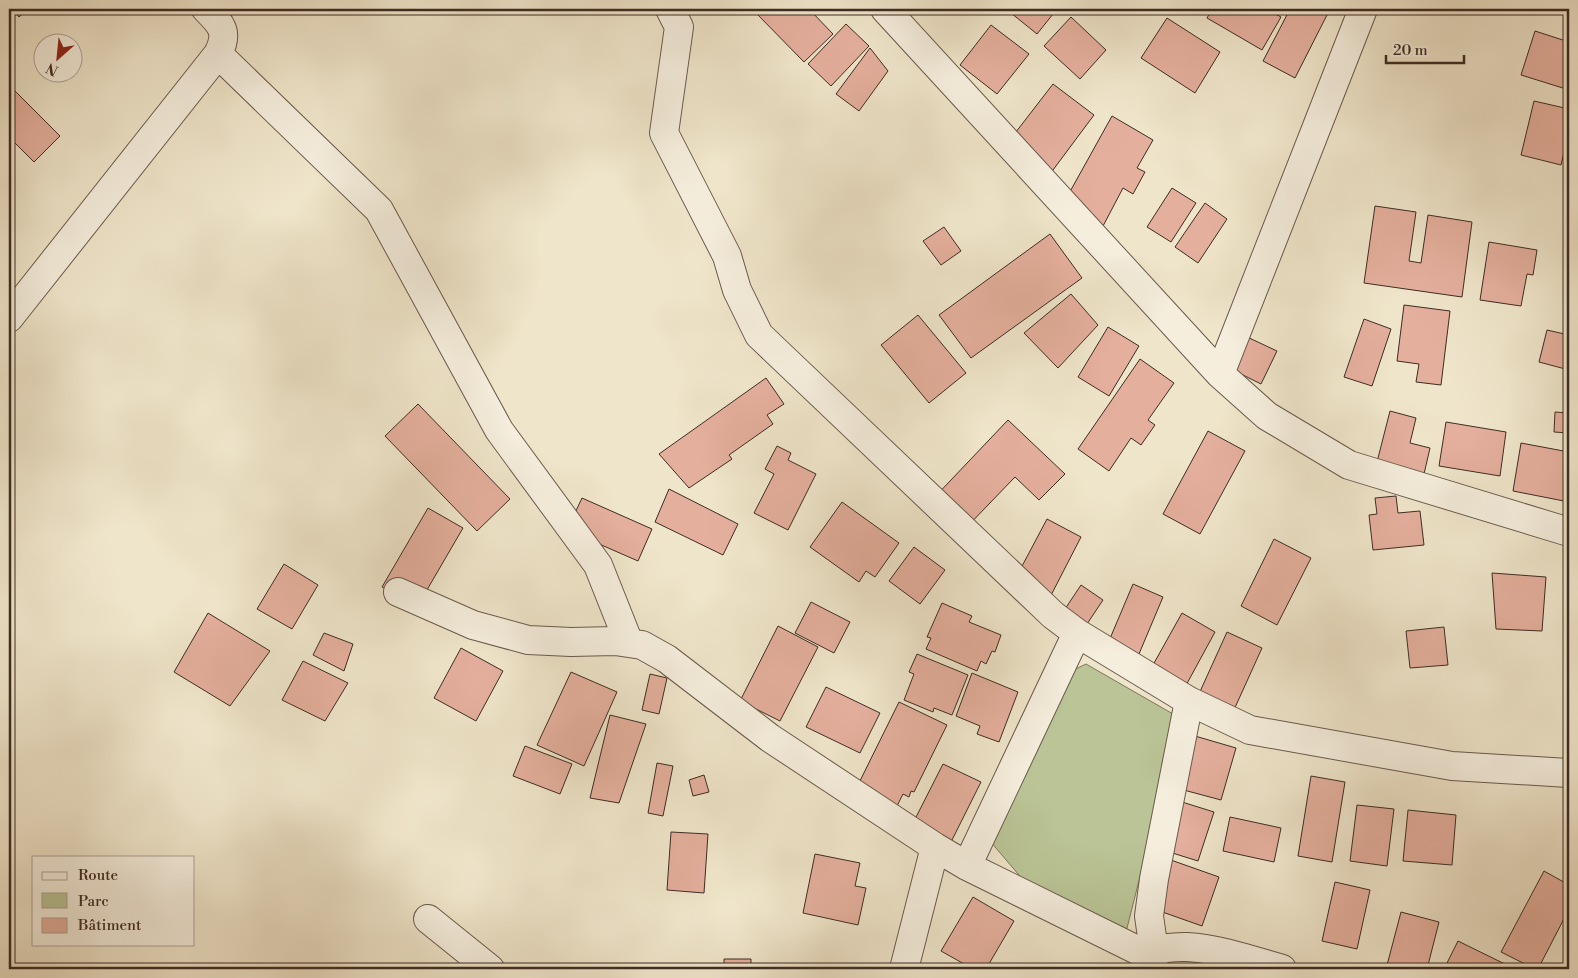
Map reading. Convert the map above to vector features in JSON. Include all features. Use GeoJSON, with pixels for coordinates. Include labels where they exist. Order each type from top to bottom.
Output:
{"type":"FeatureCollection","features":[{"type":"Feature","properties":{"kind":"street"},"geometry":{"type":"LineString","coordinates":[[9,318],[35,288],[218,54],[224,43],[225,34],[218,21],[206,9]]}},
{"type":"Feature","properties":{"kind":"street"},"geometry":{"type":"LineString","coordinates":[[670,9],[679,27],[664,133],[728,256],[737,290],[760,335],[1053,615],[1076,633],[1189,701],[1250,730],[1378,755],[1452,766],[1569,772]]}},
{"type":"Feature","properties":{"kind":"street"},"geometry":{"type":"LineString","coordinates":[[885,9],[1220,374],[1267,416],[1349,465],[1569,532]]}},
{"type":"Feature","properties":{"kind":"street"},"geometry":{"type":"LineString","coordinates":[[1220,374],[1364,9]]}},
{"type":"Feature","properties":{"kind":"street"},"geometry":{"type":"LineString","coordinates":[[218,54],[379,210],[499,430],[598,565],[629,643]]}},
{"type":"Feature","properties":{"kind":"street"},"geometry":{"type":"LineString","coordinates":[[398,592],[473,625],[528,640],[642,645],[667,659],[770,738],[935,847],[967,866],[1154,960]]}},
{"type":"Feature","properties":{"kind":"street"},"geometry":{"type":"LineString","coordinates":[[967,866],[1076,633]]}},
{"type":"Feature","properties":{"kind":"street"},"geometry":{"type":"LineString","coordinates":[[1154,960],[1149,916],[1154,880],[1189,701]]}},
{"type":"Feature","properties":{"kind":"street"},"geometry":{"type":"LineString","coordinates":[[904,969],[935,847]]}},
{"type":"Feature","properties":{"kind":"street"},"geometry":{"type":"LineString","coordinates":[[428,920],[490,969]]}},
{"type":"Feature","properties":{"kind":"street"},"geometry":{"type":"LineString","coordinates":[[1154,960],[1186,946],[1222,952],[1282,969]]}},
{"type":"Feature","properties":{"kind":"green space"},"geometry":{"type":"Polygon","coordinates":[[[1086,664],[1180,718],[1124,940],[1030,888],[990,841],[1065,674],[1086,664]]]}},
{"type":"Feature","properties":{"kind":"building"},"geometry":{"type":"Polygon","coordinates":[[[12,9],[28,9],[19,17],[12,9]]]}},
{"type":"Feature","properties":{"kind":"building"},"geometry":{"type":"Polygon","coordinates":[[[760,9],[809,9],[833,34],[804,62],[756,13],[760,9]]]}},
{"type":"Feature","properties":{"kind":"building"},"geometry":{"type":"Polygon","coordinates":[[[1006,9],[1057,9],[1037,34],[1006,9]]]}},
{"type":"Feature","properties":{"kind":"building"},"geometry":{"type":"Polygon","coordinates":[[[1212,9],[1266,9],[1281,17],[1262,50],[1207,18],[1212,9]]]}},
{"type":"Feature","properties":{"kind":"building"},"geometry":{"type":"Polygon","coordinates":[[[1290,9],[1320,9],[1328,13],[1295,78],[1263,61],[1290,9]]]}},
{"type":"Feature","properties":{"kind":"building"},"geometry":{"type":"Polygon","coordinates":[[[1071,17],[1106,50],[1080,79],[1044,46],[1071,17]]]}},
{"type":"Feature","properties":{"kind":"building"},"geometry":{"type":"Polygon","coordinates":[[[1167,18],[1220,52],[1195,93],[1141,58],[1167,18]]]}},
{"type":"Feature","properties":{"kind":"building"},"geometry":{"type":"Polygon","coordinates":[[[846,24],[869,46],[831,86],[808,64],[846,24]]]}},
{"type":"Feature","properties":{"kind":"building"},"geometry":{"type":"Polygon","coordinates":[[[991,25],[1029,54],[997,94],[960,65],[991,25]]]}},
{"type":"Feature","properties":{"kind":"building"},"geometry":{"type":"Polygon","coordinates":[[[1535,31],[1569,42],[1569,78],[1566,89],[1521,75],[1535,31]]]}},
{"type":"Feature","properties":{"kind":"building"},"geometry":{"type":"Polygon","coordinates":[[[870,48],[888,71],[859,111],[836,94],[870,48]]]}},
{"type":"Feature","properties":{"kind":"building"},"geometry":{"type":"Polygon","coordinates":[[[1053,84],[1094,115],[1047,178],[1009,141],[1053,84]]]}},
{"type":"Feature","properties":{"kind":"building"},"geometry":{"type":"Polygon","coordinates":[[[9,85],[60,136],[34,162],[9,137],[9,85]]]}},
{"type":"Feature","properties":{"kind":"building"},"geometry":{"type":"Polygon","coordinates":[[[1534,101],[1569,109],[1569,130],[1561,165],[1521,155],[1534,101]]]}},
{"type":"Feature","properties":{"kind":"building"},"geometry":{"type":"Polygon","coordinates":[[[1112,116],[1153,140],[1137,168],[1145,172],[1133,194],[1123,188],[1102,228],[1062,206],[1112,116]]]}},
{"type":"Feature","properties":{"kind":"building"},"geometry":{"type":"Polygon","coordinates":[[[1172,188],[1196,203],[1171,242],[1147,227],[1172,188]]]}},
{"type":"Feature","properties":{"kind":"building"},"geometry":{"type":"Polygon","coordinates":[[[1205,203],[1227,219],[1198,263],[1175,247],[1205,203]]]}},
{"type":"Feature","properties":{"kind":"building"},"geometry":{"type":"Polygon","coordinates":[[[1375,206],[1416,212],[1409,261],[1421,263],[1428,215],[1472,222],[1462,297],[1364,283],[1375,206]]]}},
{"type":"Feature","properties":{"kind":"building"},"geometry":{"type":"Polygon","coordinates":[[[944,227],[961,251],[941,265],[923,241],[944,227]]]}},
{"type":"Feature","properties":{"kind":"building"},"geometry":{"type":"Polygon","coordinates":[[[1050,234],[1082,278],[971,358],[939,315],[1050,234]]]}},
{"type":"Feature","properties":{"kind":"building"},"geometry":{"type":"Polygon","coordinates":[[[1489,242],[1537,250],[1533,275],[1527,274],[1521,306],[1480,300],[1489,242]]]}},
{"type":"Feature","properties":{"kind":"building"},"geometry":{"type":"Polygon","coordinates":[[[1071,294],[1098,325],[1058,368],[1024,333],[1071,294]]]}},
{"type":"Feature","properties":{"kind":"building"},"geometry":{"type":"Polygon","coordinates":[[[1404,305],[1450,311],[1441,385],[1416,382],[1419,364],[1397,361],[1404,305]]]}},
{"type":"Feature","properties":{"kind":"building"},"geometry":{"type":"Polygon","coordinates":[[[918,315],[966,373],[929,403],[881,345],[918,315]]]}},
{"type":"Feature","properties":{"kind":"building"},"geometry":{"type":"Polygon","coordinates":[[[1364,319],[1391,329],[1372,386],[1344,377],[1364,319]]]}},
{"type":"Feature","properties":{"kind":"building"},"geometry":{"type":"Polygon","coordinates":[[[1108,327],[1139,346],[1109,396],[1078,377],[1108,327]]]}},
{"type":"Feature","properties":{"kind":"building"},"geometry":{"type":"Polygon","coordinates":[[[1547,330],[1569,335],[1569,370],[1539,362],[1547,330]]]}},
{"type":"Feature","properties":{"kind":"building"},"geometry":{"type":"Polygon","coordinates":[[[1245,336],[1277,351],[1261,384],[1229,368],[1245,336]]]}},
{"type":"Feature","properties":{"kind":"building"},"geometry":{"type":"Polygon","coordinates":[[[1140,359],[1174,383],[1148,420],[1155,425],[1141,445],[1131,438],[1109,471],[1078,449],[1140,359]]]}},
{"type":"Feature","properties":{"kind":"building"},"geometry":{"type":"Polygon","coordinates":[[[766,378],[784,404],[767,415],[773,424],[729,455],[732,459],[689,488],[659,454],[766,378]]]}},
{"type":"Feature","properties":{"kind":"building"},"geometry":{"type":"Polygon","coordinates":[[[418,404],[510,499],[477,531],[385,436],[418,404]]]}},
{"type":"Feature","properties":{"kind":"building"},"geometry":{"type":"Polygon","coordinates":[[[1390,411],[1416,418],[1410,443],[1430,448],[1424,474],[1377,462],[1390,411]]]}},
{"type":"Feature","properties":{"kind":"building"},"geometry":{"type":"Polygon","coordinates":[[[1555,412],[1569,413],[1569,433],[1554,432],[1555,412]]]}},
{"type":"Feature","properties":{"kind":"building"},"geometry":{"type":"Polygon","coordinates":[[[1008,420],[1065,474],[1039,500],[1015,477],[963,531],[931,501],[1008,420]]]}},
{"type":"Feature","properties":{"kind":"building"},"geometry":{"type":"Polygon","coordinates":[[[1446,422],[1506,432],[1500,476],[1439,466],[1446,422]]]}},
{"type":"Feature","properties":{"kind":"building"},"geometry":{"type":"Polygon","coordinates":[[[1208,431],[1245,451],[1200,534],[1163,514],[1208,431]]]}},
{"type":"Feature","properties":{"kind":"building"},"geometry":{"type":"Polygon","coordinates":[[[1521,443],[1569,452],[1569,502],[1513,491],[1521,443]]]}},
{"type":"Feature","properties":{"kind":"building"},"geometry":{"type":"Polygon","coordinates":[[[777,446],[791,453],[788,460],[816,474],[788,530],[754,513],[774,474],[765,469],[777,446]]]}},
{"type":"Feature","properties":{"kind":"building"},"geometry":{"type":"Polygon","coordinates":[[[669,489],[738,524],[723,555],[655,522],[669,489]]]}},
{"type":"Feature","properties":{"kind":"building"},"geometry":{"type":"Polygon","coordinates":[[[1396,496],[1398,513],[1420,511],[1424,545],[1373,550],[1369,515],[1377,514],[1375,498],[1396,496]]]}},
{"type":"Feature","properties":{"kind":"building"},"geometry":{"type":"Polygon","coordinates":[[[582,498],[652,529],[638,561],[567,530],[582,498]]]}},
{"type":"Feature","properties":{"kind":"building"},"geometry":{"type":"Polygon","coordinates":[[[842,502],[899,543],[875,577],[866,571],[859,582],[810,547],[842,502]]]}},
{"type":"Feature","properties":{"kind":"building"},"geometry":{"type":"Polygon","coordinates":[[[428,508],[463,528],[417,607],[382,587],[428,508]]]}},
{"type":"Feature","properties":{"kind":"building"},"geometry":{"type":"Polygon","coordinates":[[[1047,519],[1081,537],[1047,603],[1012,585],[1047,519]]]}},
{"type":"Feature","properties":{"kind":"building"},"geometry":{"type":"Polygon","coordinates":[[[1274,539],[1311,558],[1277,625],[1241,606],[1274,539]]]}},
{"type":"Feature","properties":{"kind":"building"},"geometry":{"type":"Polygon","coordinates":[[[914,547],[945,570],[920,604],[889,581],[914,547]]]}},
{"type":"Feature","properties":{"kind":"building"},"geometry":{"type":"Polygon","coordinates":[[[284,564],[318,585],[292,629],[257,609],[284,564]]]}},
{"type":"Feature","properties":{"kind":"building"},"geometry":{"type":"Polygon","coordinates":[[[1492,573],[1546,577],[1542,631],[1496,629],[1492,573]]]}},
{"type":"Feature","properties":{"kind":"building"},"geometry":{"type":"Polygon","coordinates":[[[1133,584],[1163,597],[1136,661],[1106,648],[1133,584]]]}},
{"type":"Feature","properties":{"kind":"building"},"geometry":{"type":"Polygon","coordinates":[[[1081,585],[1103,600],[1081,633],[1059,618],[1081,585]]]}},
{"type":"Feature","properties":{"kind":"building"},"geometry":{"type":"Polygon","coordinates":[[[811,602],[850,622],[834,653],[795,633],[811,602]]]}},
{"type":"Feature","properties":{"kind":"building"},"geometry":{"type":"Polygon","coordinates":[[[942,603],[972,616],[969,622],[1001,635],[995,652],[992,651],[986,664],[981,661],[977,671],[926,649],[931,638],[927,637],[942,603]]]}},
{"type":"Feature","properties":{"kind":"building"},"geometry":{"type":"Polygon","coordinates":[[[208,613],[270,651],[230,706],[174,672],[208,613]]]}},
{"type":"Feature","properties":{"kind":"building"},"geometry":{"type":"Polygon","coordinates":[[[1182,613],[1215,632],[1178,700],[1144,681],[1182,613]]]}},
{"type":"Feature","properties":{"kind":"building"},"geometry":{"type":"Polygon","coordinates":[[[778,626],[818,647],[780,721],[740,701],[778,626]]]}},
{"type":"Feature","properties":{"kind":"building"},"geometry":{"type":"Polygon","coordinates":[[[1444,627],[1448,665],[1410,668],[1406,631],[1444,627]]]}},
{"type":"Feature","properties":{"kind":"building"},"geometry":{"type":"Polygon","coordinates":[[[1227,632],[1262,648],[1228,723],[1193,707],[1227,632]]]}},
{"type":"Feature","properties":{"kind":"building"},"geometry":{"type":"Polygon","coordinates":[[[324,633],[353,644],[344,671],[313,655],[324,633]]]}},
{"type":"Feature","properties":{"kind":"building"},"geometry":{"type":"Polygon","coordinates":[[[461,648],[503,671],[476,721],[434,698],[461,648]]]}},
{"type":"Feature","properties":{"kind":"building"},"geometry":{"type":"Polygon","coordinates":[[[917,654],[968,675],[952,715],[934,708],[933,712],[904,700],[914,674],[909,672],[917,654]]]}},
{"type":"Feature","properties":{"kind":"building"},"geometry":{"type":"Polygon","coordinates":[[[303,661],[348,683],[325,721],[282,700],[303,661]]]}},
{"type":"Feature","properties":{"kind":"building"},"geometry":{"type":"Polygon","coordinates":[[[571,672],[617,692],[584,766],[537,745],[571,672]]]}},
{"type":"Feature","properties":{"kind":"building"},"geometry":{"type":"Polygon","coordinates":[[[972,673],[1018,692],[999,742],[977,734],[980,726],[956,716],[972,673]]]}},
{"type":"Feature","properties":{"kind":"building"},"geometry":{"type":"Polygon","coordinates":[[[650,674],[667,678],[659,714],[642,710],[650,674]]]}},
{"type":"Feature","properties":{"kind":"building"},"geometry":{"type":"Polygon","coordinates":[[[826,687],[880,713],[860,753],[806,727],[826,687]]]}},
{"type":"Feature","properties":{"kind":"building"},"geometry":{"type":"Polygon","coordinates":[[[899,702],[947,725],[914,792],[911,791],[909,797],[903,794],[893,814],[853,795],[899,702]]]}},
{"type":"Feature","properties":{"kind":"building"},"geometry":{"type":"Polygon","coordinates":[[[610,715],[646,724],[619,803],[590,798],[610,715]]]}},
{"type":"Feature","properties":{"kind":"building"},"geometry":{"type":"Polygon","coordinates":[[[1195,736],[1236,748],[1221,800],[1180,789],[1195,736]]]}},
{"type":"Feature","properties":{"kind":"building"},"geometry":{"type":"Polygon","coordinates":[[[525,746],[572,764],[560,794],[513,776],[525,746]]]}},
{"type":"Feature","properties":{"kind":"building"},"geometry":{"type":"Polygon","coordinates":[[[657,763],[673,766],[663,816],[648,813],[657,763]]]}},
{"type":"Feature","properties":{"kind":"building"},"geometry":{"type":"Polygon","coordinates":[[[943,764],[981,782],[950,844],[912,825],[943,764]]]}},
{"type":"Feature","properties":{"kind":"building"},"geometry":{"type":"Polygon","coordinates":[[[704,775],[709,792],[693,796],[689,780],[704,775]]]}},
{"type":"Feature","properties":{"kind":"building"},"geometry":{"type":"Polygon","coordinates":[[[1311,776],[1345,782],[1332,862],[1298,856],[1311,776]]]}},
{"type":"Feature","properties":{"kind":"building"},"geometry":{"type":"Polygon","coordinates":[[[1182,802],[1214,812],[1198,861],[1166,851],[1182,802]]]}},
{"type":"Feature","properties":{"kind":"building"},"geometry":{"type":"Polygon","coordinates":[[[1357,805],[1394,809],[1387,866],[1350,861],[1357,805]]]}},
{"type":"Feature","properties":{"kind":"building"},"geometry":{"type":"Polygon","coordinates":[[[1408,810],[1456,815],[1452,865],[1403,861],[1408,810]]]}},
{"type":"Feature","properties":{"kind":"building"},"geometry":{"type":"Polygon","coordinates":[[[1230,817],[1281,828],[1274,862],[1223,851],[1230,817]]]}},
{"type":"Feature","properties":{"kind":"building"},"geometry":{"type":"Polygon","coordinates":[[[671,832],[708,834],[704,893],[667,890],[671,832]]]}},
{"type":"Feature","properties":{"kind":"building"},"geometry":{"type":"Polygon","coordinates":[[[815,854],[860,863],[855,886],[866,888],[858,925],[803,913],[815,854]]]}},
{"type":"Feature","properties":{"kind":"building"},"geometry":{"type":"Polygon","coordinates":[[[1168,859],[1219,877],[1202,926],[1151,908],[1168,859]]]}},
{"type":"Feature","properties":{"kind":"building"},"geometry":{"type":"Polygon","coordinates":[[[1544,871],[1569,885],[1569,909],[1538,969],[1535,969],[1501,952],[1544,871]]]}},
{"type":"Feature","properties":{"kind":"building"},"geometry":{"type":"Polygon","coordinates":[[[1335,882],[1370,890],[1357,949],[1322,941],[1335,882]]]}},
{"type":"Feature","properties":{"kind":"building"},"geometry":{"type":"Polygon","coordinates":[[[973,897],[1014,921],[986,969],[973,969],[941,951],[973,897]]]}},
{"type":"Feature","properties":{"kind":"building"},"geometry":{"type":"Polygon","coordinates":[[[1401,912],[1439,922],[1427,969],[1386,969],[1401,912]]]}},
{"type":"Feature","properties":{"kind":"building"},"geometry":{"type":"Polygon","coordinates":[[[1458,941],[1515,969],[1444,969],[1458,941]]]}},
{"type":"Feature","properties":{"kind":"building"},"geometry":{"type":"Polygon","coordinates":[[[724,959],[751,959],[751,969],[724,969],[724,959]]]}}]}
